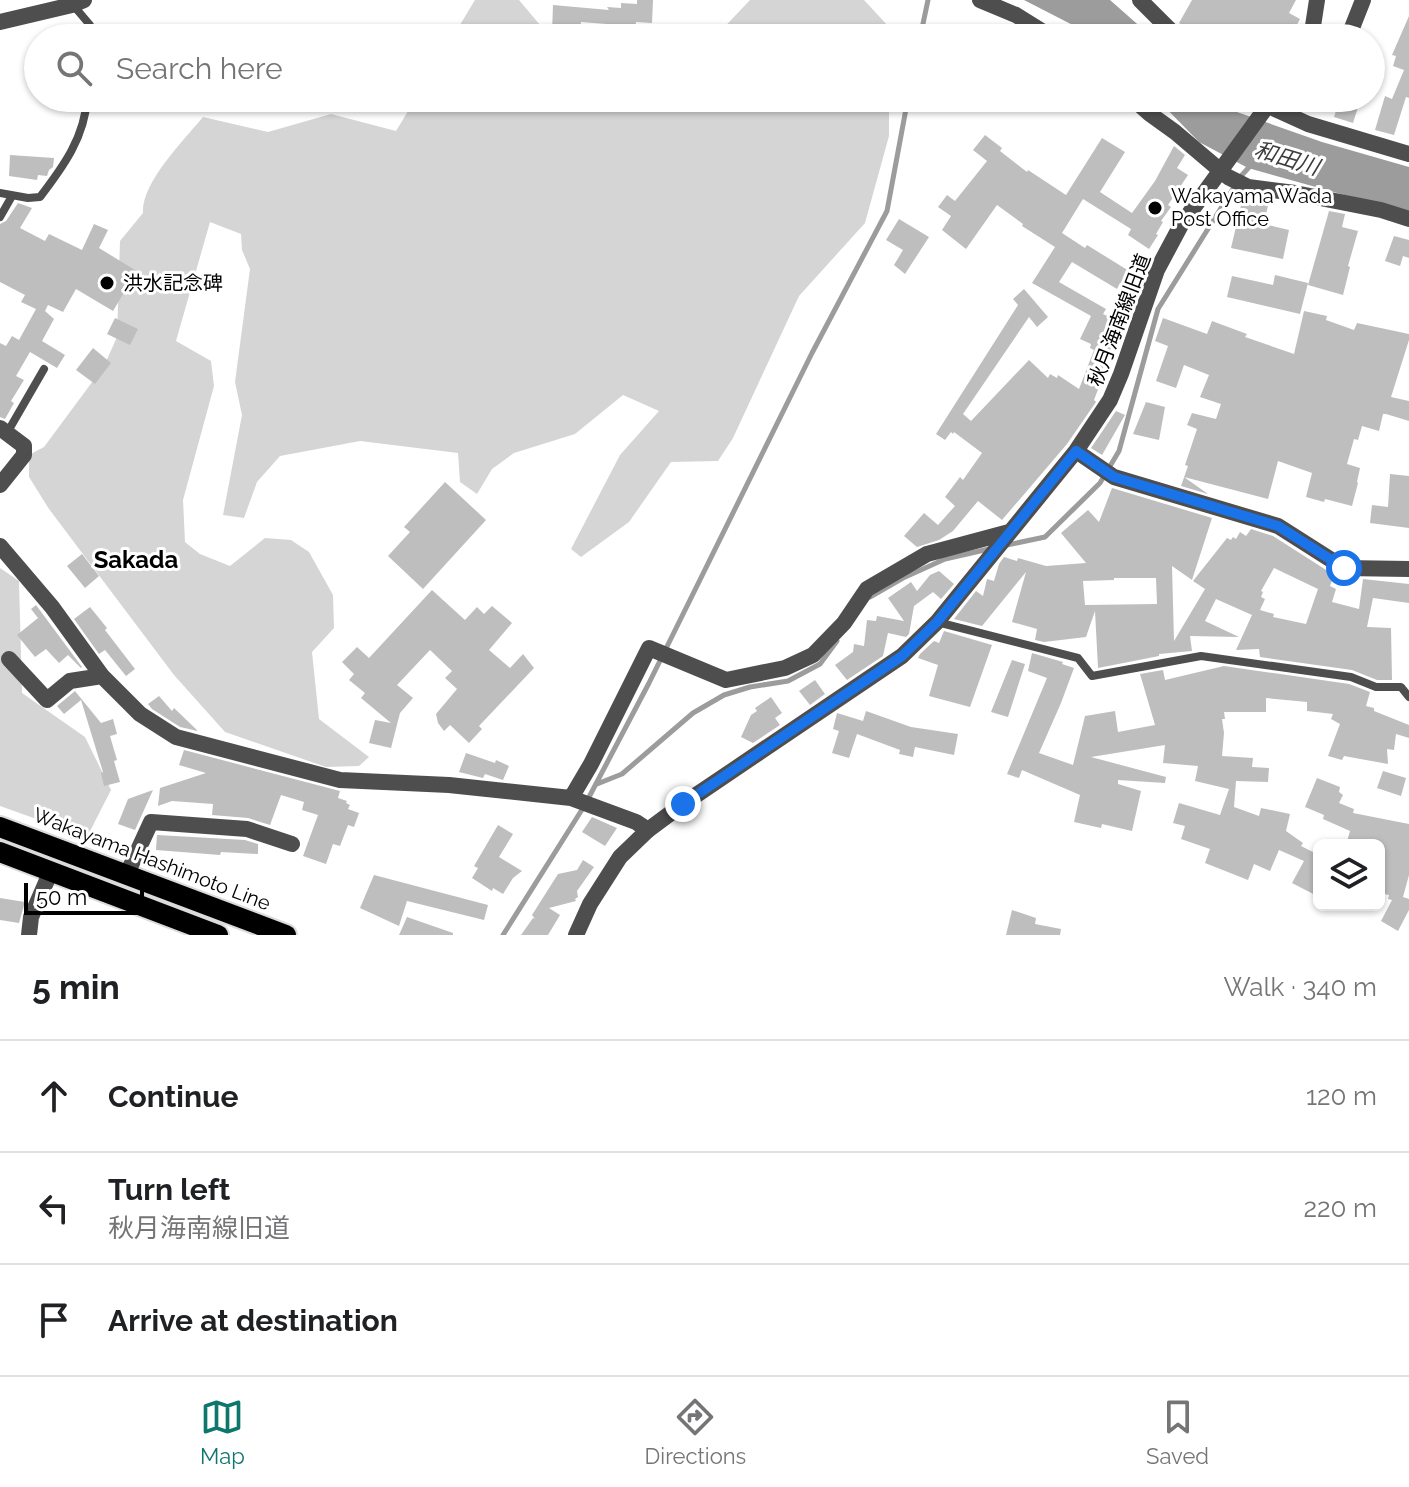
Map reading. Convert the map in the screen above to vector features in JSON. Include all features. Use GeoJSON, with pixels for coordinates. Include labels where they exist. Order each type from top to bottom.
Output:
{"type":"FeatureCollection","features":[{"type":"Feature","properties":{"kind":"main road","name":"Wakayama Hashimoto Line"},"geometry":{"type":"LineString","coordinates":[[0,827],[286,935]]}},
{"type":"Feature","properties":{"kind":"main road"},"geometry":{"type":"LineString","coordinates":[[0,852],[218,935]]}},
{"type":"Feature","properties":{"kind":"street"},"geometry":{"type":"LineString","coordinates":[[980,0],[1030,24]]}},
{"type":"Feature","properties":{"kind":"street"},"geometry":{"type":"LineString","coordinates":[[1140,0],[1164,24]]}},
{"type":"Feature","properties":{"kind":"street"},"geometry":{"type":"LineString","coordinates":[[1313,24],[1317,0]]}},
{"type":"Feature","properties":{"kind":"street"},"geometry":{"type":"LineString","coordinates":[[1354,24],[1363,0]]}},
{"type":"Feature","properties":{"kind":"street"},"geometry":{"type":"LineString","coordinates":[[0,22],[78,2]]}},
{"type":"Feature","properties":{"kind":"street"},"geometry":{"type":"LineString","coordinates":[[1148,112],[1221,168],[1228,177],[1248,187],[1381,210],[1409,219]]}},
{"type":"Feature","properties":{"kind":"street","name":"秋月海南線旧道"},"geometry":{"type":"LineString","coordinates":[[576,935],[590,904],[620,857],[648,830],[902,656],[937,622],[1076,451],[1110,400],[1157,270],[1181,225],[1262,112]]}},
{"type":"Feature","properties":{"kind":"street"},"geometry":{"type":"LineString","coordinates":[[1282,112],[1308,124],[1409,154]]}},
{"type":"Feature","properties":{"kind":"street"},"geometry":{"type":"LineString","coordinates":[[0,485],[24,455],[24,446],[4,430]]}},
{"type":"Feature","properties":{"kind":"street"},"geometry":{"type":"LineString","coordinates":[[1076,451],[1114,477],[1278,526],[1344,568],[1409,569]]}},
{"type":"Feature","properties":{"kind":"street"},"geometry":{"type":"LineString","coordinates":[[574,799],[649,648],[726,680],[785,668],[813,655],[844,623],[867,589],[927,554],[1009,532]]}},
{"type":"Feature","properties":{"kind":"street"},"geometry":{"type":"LineString","coordinates":[[0,546],[52,607],[102,676],[140,714],[176,737],[340,780],[449,785],[574,799],[636,822],[648,830]]}},
{"type":"Feature","properties":{"kind":"street"},"geometry":{"type":"LineString","coordinates":[[9,659],[47,700],[70,681],[102,676]]}},
{"type":"Feature","properties":{"kind":"street"},"geometry":{"type":"LineString","coordinates":[[127,874],[151,822],[247,829],[292,844]]}},
{"type":"Feature","properties":{"kind":"street"},"geometry":{"type":"LineString","coordinates":[[29,935],[31,917],[51,871]]}},
{"type":"Feature","properties":{"kind":"lane"},"geometry":{"type":"LineString","coordinates":[[78,2],[89,24]]}},
{"type":"Feature","properties":{"kind":"lane"},"geometry":{"type":"LineString","coordinates":[[0,193],[40,197],[65,165],[86,112]]}},
{"type":"Feature","properties":{"kind":"lane"},"geometry":{"type":"LineString","coordinates":[[0,217],[12,196]]}},
{"type":"Feature","properties":{"kind":"lane"},"geometry":{"type":"LineString","coordinates":[[4,430],[44,369]]}},
{"type":"Feature","properties":{"kind":"lane"},"geometry":{"type":"LineString","coordinates":[[937,622],[1078,658],[1092,676],[1201,656],[1351,677],[1376,687],[1401,687],[1409,697]]}},
{"type":"Feature","properties":{"kind":"shaded area"},"geometry":{"type":"Polygon","coordinates":[[[475,0],[519,0],[539,24],[460,24],[475,0]]]}},
{"type":"Feature","properties":{"kind":"shaded area"},"geometry":{"type":"Polygon","coordinates":[[[750,0],[864,0],[886,24],[727,24],[750,0]]]}},
{"type":"Feature","properties":{"kind":"shaded area"},"geometry":{"type":"Polygon","coordinates":[[[408,112],[889,112],[889,136],[865,223],[799,296],[733,438],[718,461],[671,462],[629,522],[581,557],[571,549],[620,455],[659,411],[623,395],[575,434],[514,453],[492,469],[477,494],[460,482],[458,453],[360,441],[280,456],[257,482],[244,518],[223,515],[242,415],[235,382],[250,269],[242,250],[241,234],[210,222],[176,341],[211,361],[214,386],[183,500],[185,542],[200,554],[230,566],[265,538],[291,540],[309,552],[333,595],[334,628],[312,652],[319,719],[369,757],[359,766],[326,767],[225,732],[174,675],[49,509],[29,477],[29,455],[44,447],[104,366],[117,337],[120,241],[143,213],[144,201],[156,176],[203,117],[268,132],[331,114],[396,131],[408,112]]]}},
{"type":"Feature","properties":{"kind":"shaded area"},"geometry":{"type":"Polygon","coordinates":[[[0,568],[19,581],[22,693],[85,737],[111,790],[87,837],[0,806],[0,568]]]}},
{"type":"Feature","properties":{"kind":"water"},"geometry":{"type":"Polygon","coordinates":[[[1024,0],[1110,0],[1137,24],[1071,24],[1024,0]]]}},
{"type":"Feature","properties":{"kind":"water","name":"和田川"},"geometry":{"type":"Polygon","coordinates":[[[1170,112],[1237,112],[1322,142],[1409,167],[1409,213],[1248,168],[1199,142],[1170,112]]]}},
{"type":"Feature","properties":{"kind":"building"},"geometry":{"type":"Polygon","coordinates":[[[637,0],[653,0],[652,23],[552,24],[553,5],[609,10],[607,7],[621,8],[621,3],[637,4],[637,0]]]}},
{"type":"Feature","properties":{"kind":"building"},"geometry":{"type":"Polygon","coordinates":[[[1192,0],[1296,0],[1289,13],[1300,19],[1297,24],[1179,23],[1192,0]]]}},
{"type":"Feature","properties":{"kind":"building"},"geometry":{"type":"Polygon","coordinates":[[[1409,16],[1409,98],[1406,97],[1394,135],[1375,130],[1380,112],[1385,112],[1385,96],[1392,99],[1404,70],[1393,66],[1396,56],[1392,55],[1409,16]]]}},
{"type":"Feature","properties":{"kind":"building"},"geometry":{"type":"Polygon","coordinates":[[[1336,112],[1357,112],[1353,123],[1334,117],[1336,112]]]}},
{"type":"Feature","properties":{"kind":"building"},"geometry":{"type":"Polygon","coordinates":[[[985,135],[1027,172],[1066,195],[1102,138],[1125,152],[1100,192],[1132,213],[1155,181],[1174,146],[1185,155],[1177,168],[1188,175],[1168,205],[1171,207],[1149,249],[1128,235],[1131,229],[1083,199],[1062,233],[1142,279],[1134,293],[1120,283],[1117,289],[1072,262],[1059,282],[1106,309],[1103,314],[1126,325],[1119,343],[1114,341],[1102,370],[1105,371],[1094,400],[1096,402],[1067,444],[1002,520],[978,501],[953,531],[939,540],[917,547],[904,536],[924,513],[938,525],[955,506],[945,497],[960,477],[963,480],[982,453],[954,432],[945,440],[936,434],[1018,305],[1013,299],[1024,289],[1048,317],[1037,327],[1029,317],[963,414],[971,421],[1029,360],[1048,378],[1050,374],[1057,378],[1058,375],[1079,389],[1094,350],[1090,348],[1091,344],[1080,339],[1091,316],[1032,283],[1055,247],[997,205],[966,249],[942,230],[951,216],[938,207],[947,195],[955,201],[987,161],[973,150],[985,135]]]}},
{"type":"Feature","properties":{"kind":"building"},"geometry":{"type":"Polygon","coordinates":[[[10,155],[54,158],[53,167],[47,176],[38,175],[37,180],[9,176],[10,155]]]}},
{"type":"Feature","properties":{"kind":"building"},"geometry":{"type":"Polygon","coordinates":[[[1243,197],[1269,201],[1264,224],[1289,230],[1283,259],[1231,248],[1243,197]]]}},
{"type":"Feature","properties":{"kind":"building"},"geometry":{"type":"Polygon","coordinates":[[[18,203],[32,208],[20,228],[45,241],[49,234],[82,250],[94,224],[108,230],[99,248],[135,270],[135,274],[113,311],[76,289],[63,312],[48,305],[45,311],[54,319],[42,341],[65,355],[57,368],[30,352],[16,376],[24,380],[11,401],[14,403],[5,419],[0,417],[0,343],[6,346],[12,336],[19,340],[36,309],[21,302],[25,295],[0,282],[0,224],[6,221],[18,203]]]}},
{"type":"Feature","properties":{"kind":"building"},"geometry":{"type":"Polygon","coordinates":[[[1329,211],[1345,214],[1342,227],[1358,231],[1343,295],[1308,285],[1329,211]]]}},
{"type":"Feature","properties":{"kind":"building"},"geometry":{"type":"Polygon","coordinates":[[[899,219],[929,237],[905,274],[894,265],[903,250],[886,240],[899,219]]]}},
{"type":"Feature","properties":{"kind":"building"},"geometry":{"type":"Polygon","coordinates":[[[1394,236],[1409,240],[1409,258],[1403,256],[1400,266],[1385,261],[1394,236]]]}},
{"type":"Feature","properties":{"kind":"building"},"geometry":{"type":"Polygon","coordinates":[[[1275,275],[1308,283],[1300,314],[1227,297],[1232,276],[1273,285],[1275,275]]]}},
{"type":"Feature","properties":{"kind":"building"},"geometry":{"type":"Polygon","coordinates":[[[1304,311],[1327,316],[1326,320],[1354,330],[1357,323],[1409,334],[1391,397],[1409,401],[1409,421],[1383,414],[1379,431],[1362,426],[1358,440],[1354,439],[1347,464],[1360,468],[1352,506],[1306,497],[1312,473],[1278,461],[1268,499],[1184,477],[1197,429],[1187,425],[1192,413],[1216,419],[1221,404],[1200,397],[1209,375],[1184,365],[1176,388],[1156,381],[1168,346],[1155,341],[1163,318],[1207,334],[1212,321],[1247,334],[1245,337],[1294,354],[1304,311]]]}},
{"type":"Feature","properties":{"kind":"building"},"geometry":{"type":"Polygon","coordinates":[[[115,318],[138,329],[130,345],[107,334],[115,318]]]}},
{"type":"Feature","properties":{"kind":"building"},"geometry":{"type":"Polygon","coordinates":[[[93,348],[111,363],[95,384],[76,370],[93,348]]]}},
{"type":"Feature","properties":{"kind":"building"},"geometry":{"type":"Polygon","coordinates":[[[1146,402],[1165,407],[1159,440],[1133,434],[1146,402]]]}},
{"type":"Feature","properties":{"kind":"building"},"geometry":{"type":"Polygon","coordinates":[[[1116,411],[1125,415],[1102,455],[1091,448],[1116,411]]]}},
{"type":"Feature","properties":{"kind":"building"},"geometry":{"type":"Polygon","coordinates":[[[1390,474],[1409,476],[1409,528],[1370,523],[1372,505],[1388,507],[1390,474]]]}},
{"type":"Feature","properties":{"kind":"building"},"geometry":{"type":"Polygon","coordinates":[[[1184,477],[1208,494],[1181,486],[1184,477]]]}},
{"type":"Feature","properties":{"kind":"building"},"geometry":{"type":"Polygon","coordinates":[[[445,482],[486,520],[423,589],[388,556],[410,532],[404,527],[445,482]]]}},
{"type":"Feature","properties":{"kind":"building"},"geometry":{"type":"Polygon","coordinates":[[[1112,488],[1212,518],[1192,580],[1172,566],[1174,641],[1205,589],[1193,581],[1227,538],[1236,539],[1240,532],[1246,536],[1251,529],[1273,536],[1334,575],[1330,586],[1336,589],[1332,602],[1359,609],[1363,579],[1409,584],[1409,603],[1373,598],[1367,627],[1391,628],[1392,680],[1377,680],[1352,670],[1260,657],[1259,649],[1236,650],[1252,615],[1216,599],[1205,621],[1239,637],[1190,636],[1192,651],[1159,654],[1098,668],[1095,611],[1086,637],[1044,642],[1035,640],[1037,629],[1012,622],[1026,572],[982,626],[954,619],[976,591],[983,596],[987,579],[994,581],[1004,557],[1046,566],[1086,563],[1061,533],[1088,510],[1099,522],[1112,488]],[[1274,568],[1261,591],[1261,597],[1265,599],[1260,610],[1274,614],[1273,617],[1306,624],[1318,589],[1274,568]],[[1156,578],[1083,581],[1085,605],[1157,604],[1156,578]]]}},
{"type":"Feature","properties":{"kind":"building"},"geometry":{"type":"Polygon","coordinates":[[[82,554],[99,576],[85,588],[67,566],[82,554]]]}},
{"type":"Feature","properties":{"kind":"building"},"geometry":{"type":"Polygon","coordinates":[[[939,571],[954,584],[941,599],[933,592],[914,606],[909,634],[906,637],[888,633],[883,656],[847,680],[835,665],[853,652],[854,644],[864,646],[867,620],[876,621],[877,616],[904,621],[888,598],[911,582],[917,591],[930,575],[939,571]]]}},
{"type":"Feature","properties":{"kind":"building"},"geometry":{"type":"Polygon","coordinates":[[[432,590],[465,620],[477,607],[484,614],[492,606],[512,623],[489,650],[510,668],[523,654],[534,668],[479,726],[482,729],[469,743],[450,725],[444,731],[438,723],[436,714],[457,689],[445,678],[452,671],[430,650],[397,685],[413,698],[400,713],[391,748],[369,743],[375,720],[391,723],[361,698],[365,693],[349,680],[354,674],[342,662],[357,647],[369,658],[432,590]]]}},
{"type":"Feature","properties":{"kind":"building"},"geometry":{"type":"Polygon","coordinates":[[[36,605],[81,668],[68,655],[59,663],[46,649],[35,657],[17,635],[38,618],[31,609],[36,605]]]}},
{"type":"Feature","properties":{"kind":"building"},"geometry":{"type":"Polygon","coordinates":[[[90,607],[135,669],[126,676],[105,650],[99,654],[74,619],[90,607]]]}},
{"type":"Feature","properties":{"kind":"building"},"geometry":{"type":"Polygon","coordinates":[[[944,631],[992,645],[970,707],[929,696],[938,665],[918,658],[934,641],[939,643],[944,631]]]}},
{"type":"Feature","properties":{"kind":"building"},"geometry":{"type":"Polygon","coordinates":[[[1032,653],[1074,668],[1039,753],[1073,765],[1085,716],[1115,711],[1118,732],[1155,725],[1140,674],[1163,670],[1165,680],[1224,666],[1349,684],[1370,692],[1366,706],[1409,725],[1409,738],[1396,734],[1394,750],[1387,749],[1388,764],[1344,756],[1342,760],[1328,756],[1340,724],[1331,719],[1333,714],[1307,711],[1307,702],[1266,698],[1266,712],[1224,712],[1222,756],[1253,758],[1252,767],[1269,768],[1268,782],[1236,781],[1234,807],[1259,816],[1261,808],[1290,814],[1286,831],[1303,843],[1301,846],[1313,852],[1313,894],[1292,883],[1304,861],[1279,850],[1270,871],[1254,864],[1248,880],[1205,863],[1210,849],[1181,839],[1185,826],[1173,823],[1179,803],[1220,815],[1229,789],[1195,781],[1198,766],[1163,763],[1165,745],[1091,757],[1166,777],[1165,783],[1118,780],[1118,784],[1141,791],[1132,831],[1074,822],[1080,795],[1022,770],[1019,778],[1007,774],[1047,678],[1028,671],[1032,653]]]}},
{"type":"Feature","properties":{"kind":"building"},"geometry":{"type":"Polygon","coordinates":[[[1012,660],[1025,664],[1008,717],[991,712],[1012,660]]]}},
{"type":"Feature","properties":{"kind":"building"},"geometry":{"type":"Polygon","coordinates":[[[815,680],[825,694],[810,705],[799,691],[815,680]]]}},
{"type":"Feature","properties":{"kind":"building"},"geometry":{"type":"Polygon","coordinates":[[[75,691],[101,723],[113,719],[117,734],[110,736],[120,782],[104,786],[103,772],[81,700],[64,714],[57,706],[75,691]]]}},
{"type":"Feature","properties":{"kind":"building"},"geometry":{"type":"Polygon","coordinates":[[[159,696],[172,711],[174,708],[198,731],[180,727],[152,709],[148,704],[159,696]]]}},
{"type":"Feature","properties":{"kind":"building"},"geometry":{"type":"Polygon","coordinates":[[[771,697],[782,713],[775,718],[780,725],[753,743],[741,737],[751,715],[757,711],[755,708],[771,697]]]}},
{"type":"Feature","properties":{"kind":"building"},"geometry":{"type":"Polygon","coordinates":[[[866,711],[911,727],[958,734],[954,755],[915,747],[913,757],[899,754],[900,750],[857,734],[849,758],[832,753],[839,731],[833,729],[837,713],[863,721],[866,711]]]}},
{"type":"Feature","properties":{"kind":"building"},"geometry":{"type":"Polygon","coordinates":[[[184,750],[340,791],[338,798],[347,801],[350,805],[348,809],[359,813],[354,827],[348,825],[340,846],[333,844],[326,864],[303,856],[318,815],[302,810],[304,802],[281,795],[270,825],[248,818],[212,815],[213,804],[172,801],[158,806],[160,788],[206,773],[179,765],[184,750]]]}},
{"type":"Feature","properties":{"kind":"building"},"geometry":{"type":"Polygon","coordinates":[[[466,753],[509,766],[503,780],[485,774],[483,778],[459,772],[466,753]]]}},
{"type":"Feature","properties":{"kind":"building"},"geometry":{"type":"Polygon","coordinates":[[[1383,771],[1406,778],[1401,796],[1377,788],[1383,771]]]}},
{"type":"Feature","properties":{"kind":"building"},"geometry":{"type":"Polygon","coordinates":[[[1317,778],[1340,787],[1339,792],[1343,795],[1339,803],[1354,809],[1353,813],[1409,824],[1409,875],[1403,897],[1409,899],[1409,910],[1398,931],[1381,921],[1392,900],[1385,894],[1385,839],[1348,839],[1350,831],[1305,807],[1317,778]]]}},
{"type":"Feature","properties":{"kind":"building"},"geometry":{"type":"Polygon","coordinates":[[[153,790],[135,830],[118,824],[128,799],[153,790]]]}},
{"type":"Feature","properties":{"kind":"building"},"geometry":{"type":"Polygon","coordinates":[[[592,817],[617,828],[605,846],[582,832],[592,817]]]}},
{"type":"Feature","properties":{"kind":"building"},"geometry":{"type":"Polygon","coordinates":[[[498,825],[513,834],[499,857],[522,871],[513,878],[503,894],[472,878],[478,868],[474,866],[498,825]]]}},
{"type":"Feature","properties":{"kind":"building"},"geometry":{"type":"Polygon","coordinates":[[[157,835],[245,840],[258,844],[258,854],[221,852],[220,855],[156,850],[157,835]]]}},
{"type":"Feature","properties":{"kind":"building"},"geometry":{"type":"Polygon","coordinates":[[[583,860],[594,867],[577,891],[576,901],[549,908],[560,915],[548,935],[521,935],[535,919],[532,915],[558,874],[577,870],[583,860]]]}},
{"type":"Feature","properties":{"kind":"building"},"geometry":{"type":"Polygon","coordinates":[[[374,875],[488,905],[484,920],[407,901],[399,926],[360,908],[374,875]]]}},
{"type":"Feature","properties":{"kind":"building"},"geometry":{"type":"Polygon","coordinates":[[[0,898],[25,902],[19,923],[0,920],[0,898]]]}},
{"type":"Feature","properties":{"kind":"building"},"geometry":{"type":"Polygon","coordinates":[[[1012,910],[1036,918],[1035,924],[1061,929],[1060,935],[1006,935],[1012,910]]]}},
{"type":"Feature","properties":{"kind":"building"},"geometry":{"type":"Polygon","coordinates":[[[407,917],[453,933],[453,935],[399,935],[407,917]]]}},
{"type":"Feature","properties":{"kind":"waterway"},"geometry":{"type":"LineString","coordinates":[[923,24],[928,0]]}},
{"type":"Feature","properties":{"kind":"waterway"},"geometry":{"type":"LineString","coordinates":[[588,799],[649,683],[812,353],[887,211],[905,112]]}},
{"type":"Feature","properties":{"kind":"waterway","name":"和田川"},"geometry":{"type":"LineString","coordinates":[[1007,545],[1045,537],[1100,483],[1119,451],[1158,309],[1241,176],[1252,164]]}},
{"type":"Feature","properties":{"kind":"waterway"},"geometry":{"type":"LineString","coordinates":[[870,597],[945,559],[989,549]]}},
{"type":"Feature","properties":{"kind":"waterway"},"geometry":{"type":"LineString","coordinates":[[597,784],[622,774],[693,713],[724,695],[788,681],[820,664],[837,641]]}},
{"type":"Feature","properties":{"kind":"waterway"},"geometry":{"type":"LineString","coordinates":[[503,935],[583,808]]}},
{"type":"Feature","properties":{"kind":"place","name":"Wakayama Wada Post Office"},"geometry":{"type":"Point","coordinates":[1155,208]}},
{"type":"Feature","properties":{"kind":"place","name":"洪水記念碑"},"geometry":{"type":"Point","coordinates":[107,283]}},
{"type":"Feature","properties":{"kind":"district","name":"Sakada"},"geometry":{"type":"Point","coordinates":[136,560]}},
{"type":"Feature","properties":{"kind":"route"},"geometry":{"type":"LineString","coordinates":[[683,804],[902,656],[937,622],[1076,451],[1114,477],[1278,526],[1344,568]]}}]}
